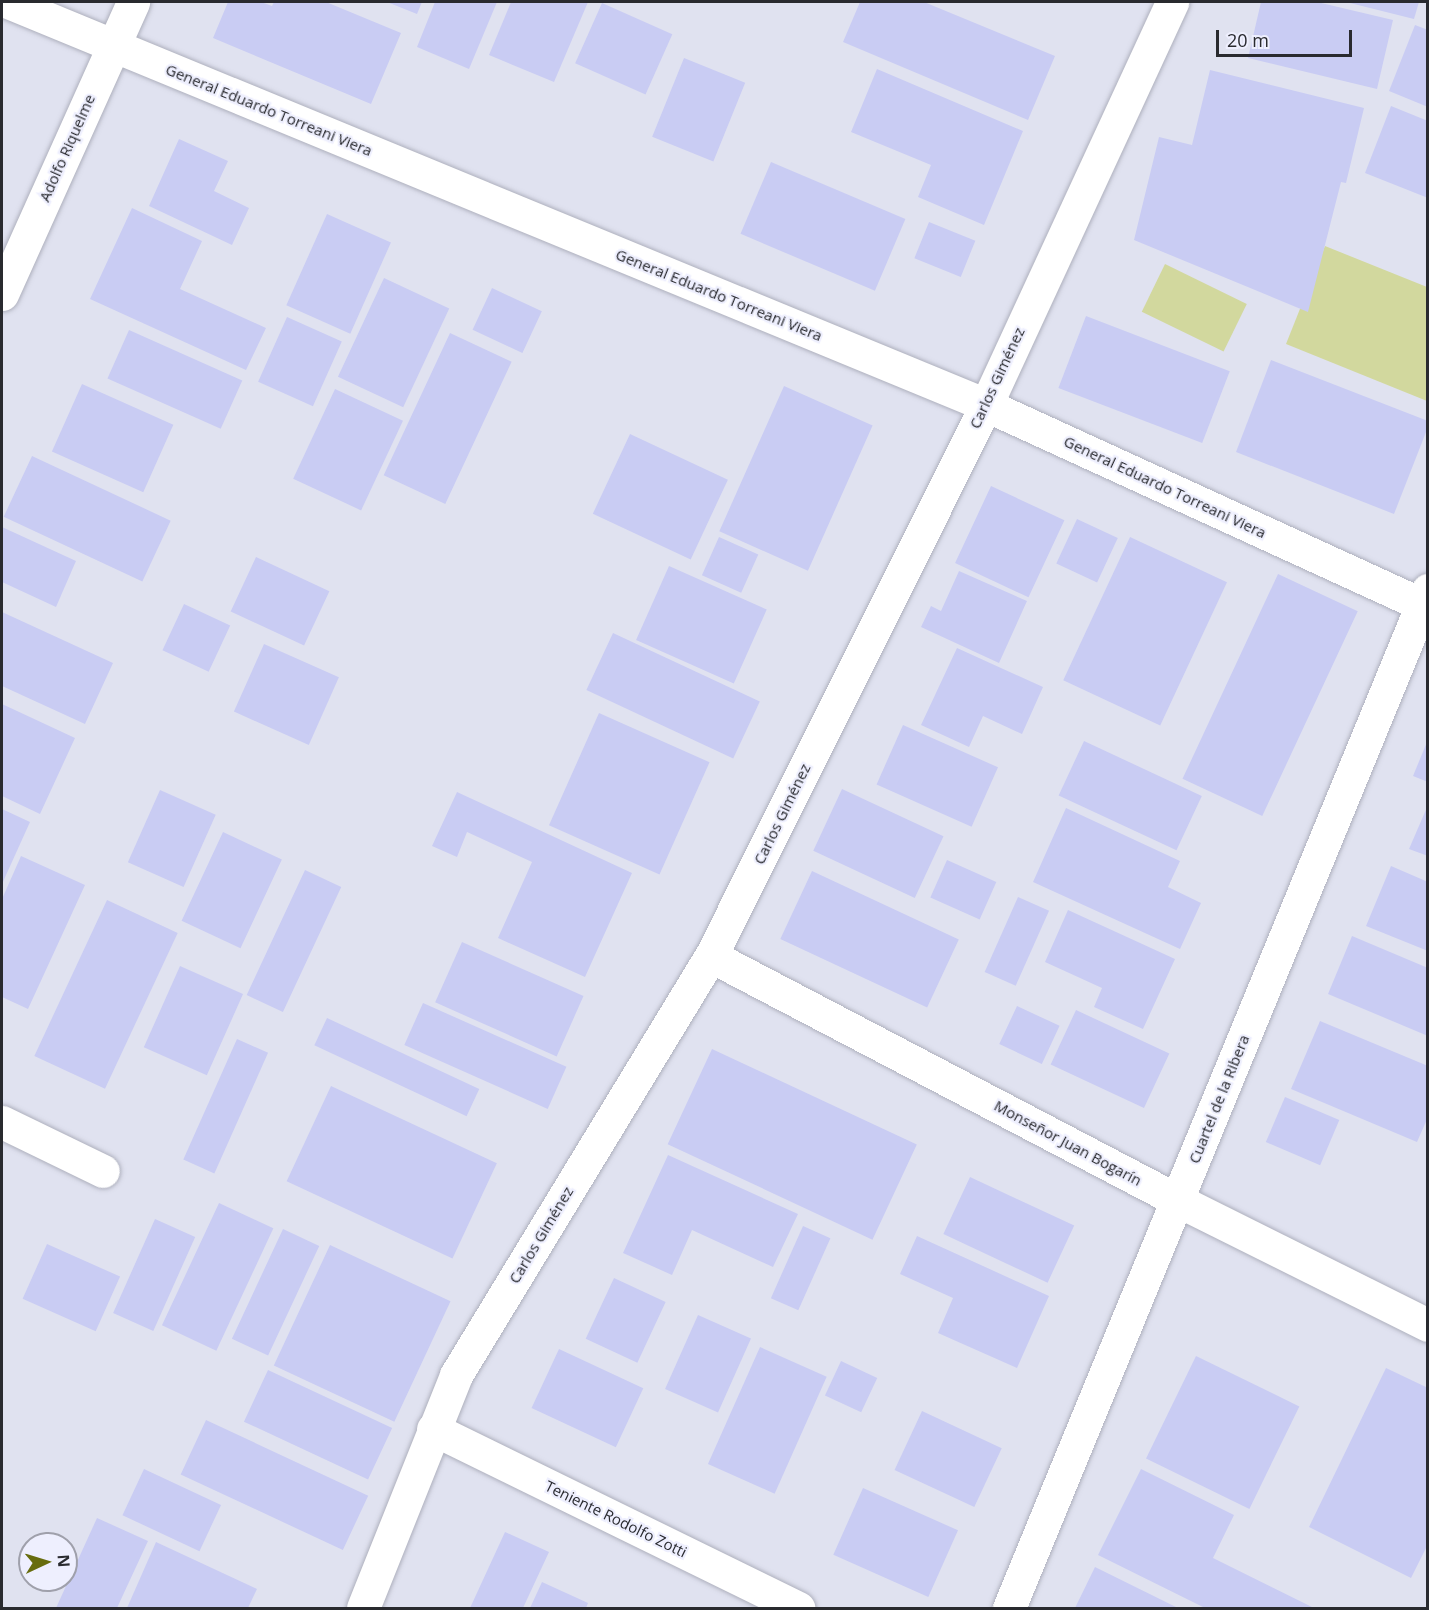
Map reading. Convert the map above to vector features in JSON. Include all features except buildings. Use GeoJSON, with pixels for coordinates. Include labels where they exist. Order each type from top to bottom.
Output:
{"type":"FeatureCollection","features":[{"type":"Feature","properties":{"kind":"street","name":"General Eduardo Torreani Viera"},"geometry":{"type":"LineString","coordinates":[[8,2],[986,405],[1425,597]]}},
{"type":"Feature","properties":{"kind":"street","name":"Adolfo Riquelme"},"geometry":{"type":"LineString","coordinates":[[2,294],[133,2]]}},
{"type":"Feature","properties":{"kind":"street","name":"Carlos Giménez"},"geometry":{"type":"LineString","coordinates":[[363,1608],[456,1375],[711,956],[986,405],[1172,2]]}},
{"type":"Feature","properties":{"kind":"street","name":"Cuartel de la Ribera"},"geometry":{"type":"LineString","coordinates":[[1009,1608],[1425,597]]}},
{"type":"Feature","properties":{"kind":"street","name":"Monseñor Juan Bogarín"},"geometry":{"type":"LineString","coordinates":[[711,956],[1177,1200],[1428,1325]]}},
{"type":"Feature","properties":{"kind":"street"},"geometry":{"type":"LineString","coordinates":[[2,1122],[103,1171]]}},
{"type":"Feature","properties":{"kind":"street","name":"Teniente Rodolfo Zotti"},"geometry":{"type":"LineString","coordinates":[[433,1429],[799,1608]]}},
{"type":"Feature","properties":{"kind":"green space"},"geometry":{"type":"Polygon","coordinates":[[[1325,246],[1427,287],[1427,401],[1286,344],[1325,246]]]}},
{"type":"Feature","properties":{"kind":"green space"},"geometry":{"type":"Polygon","coordinates":[[[1165,264],[1247,304],[1224,352],[1142,312],[1165,264]]]}}]}
